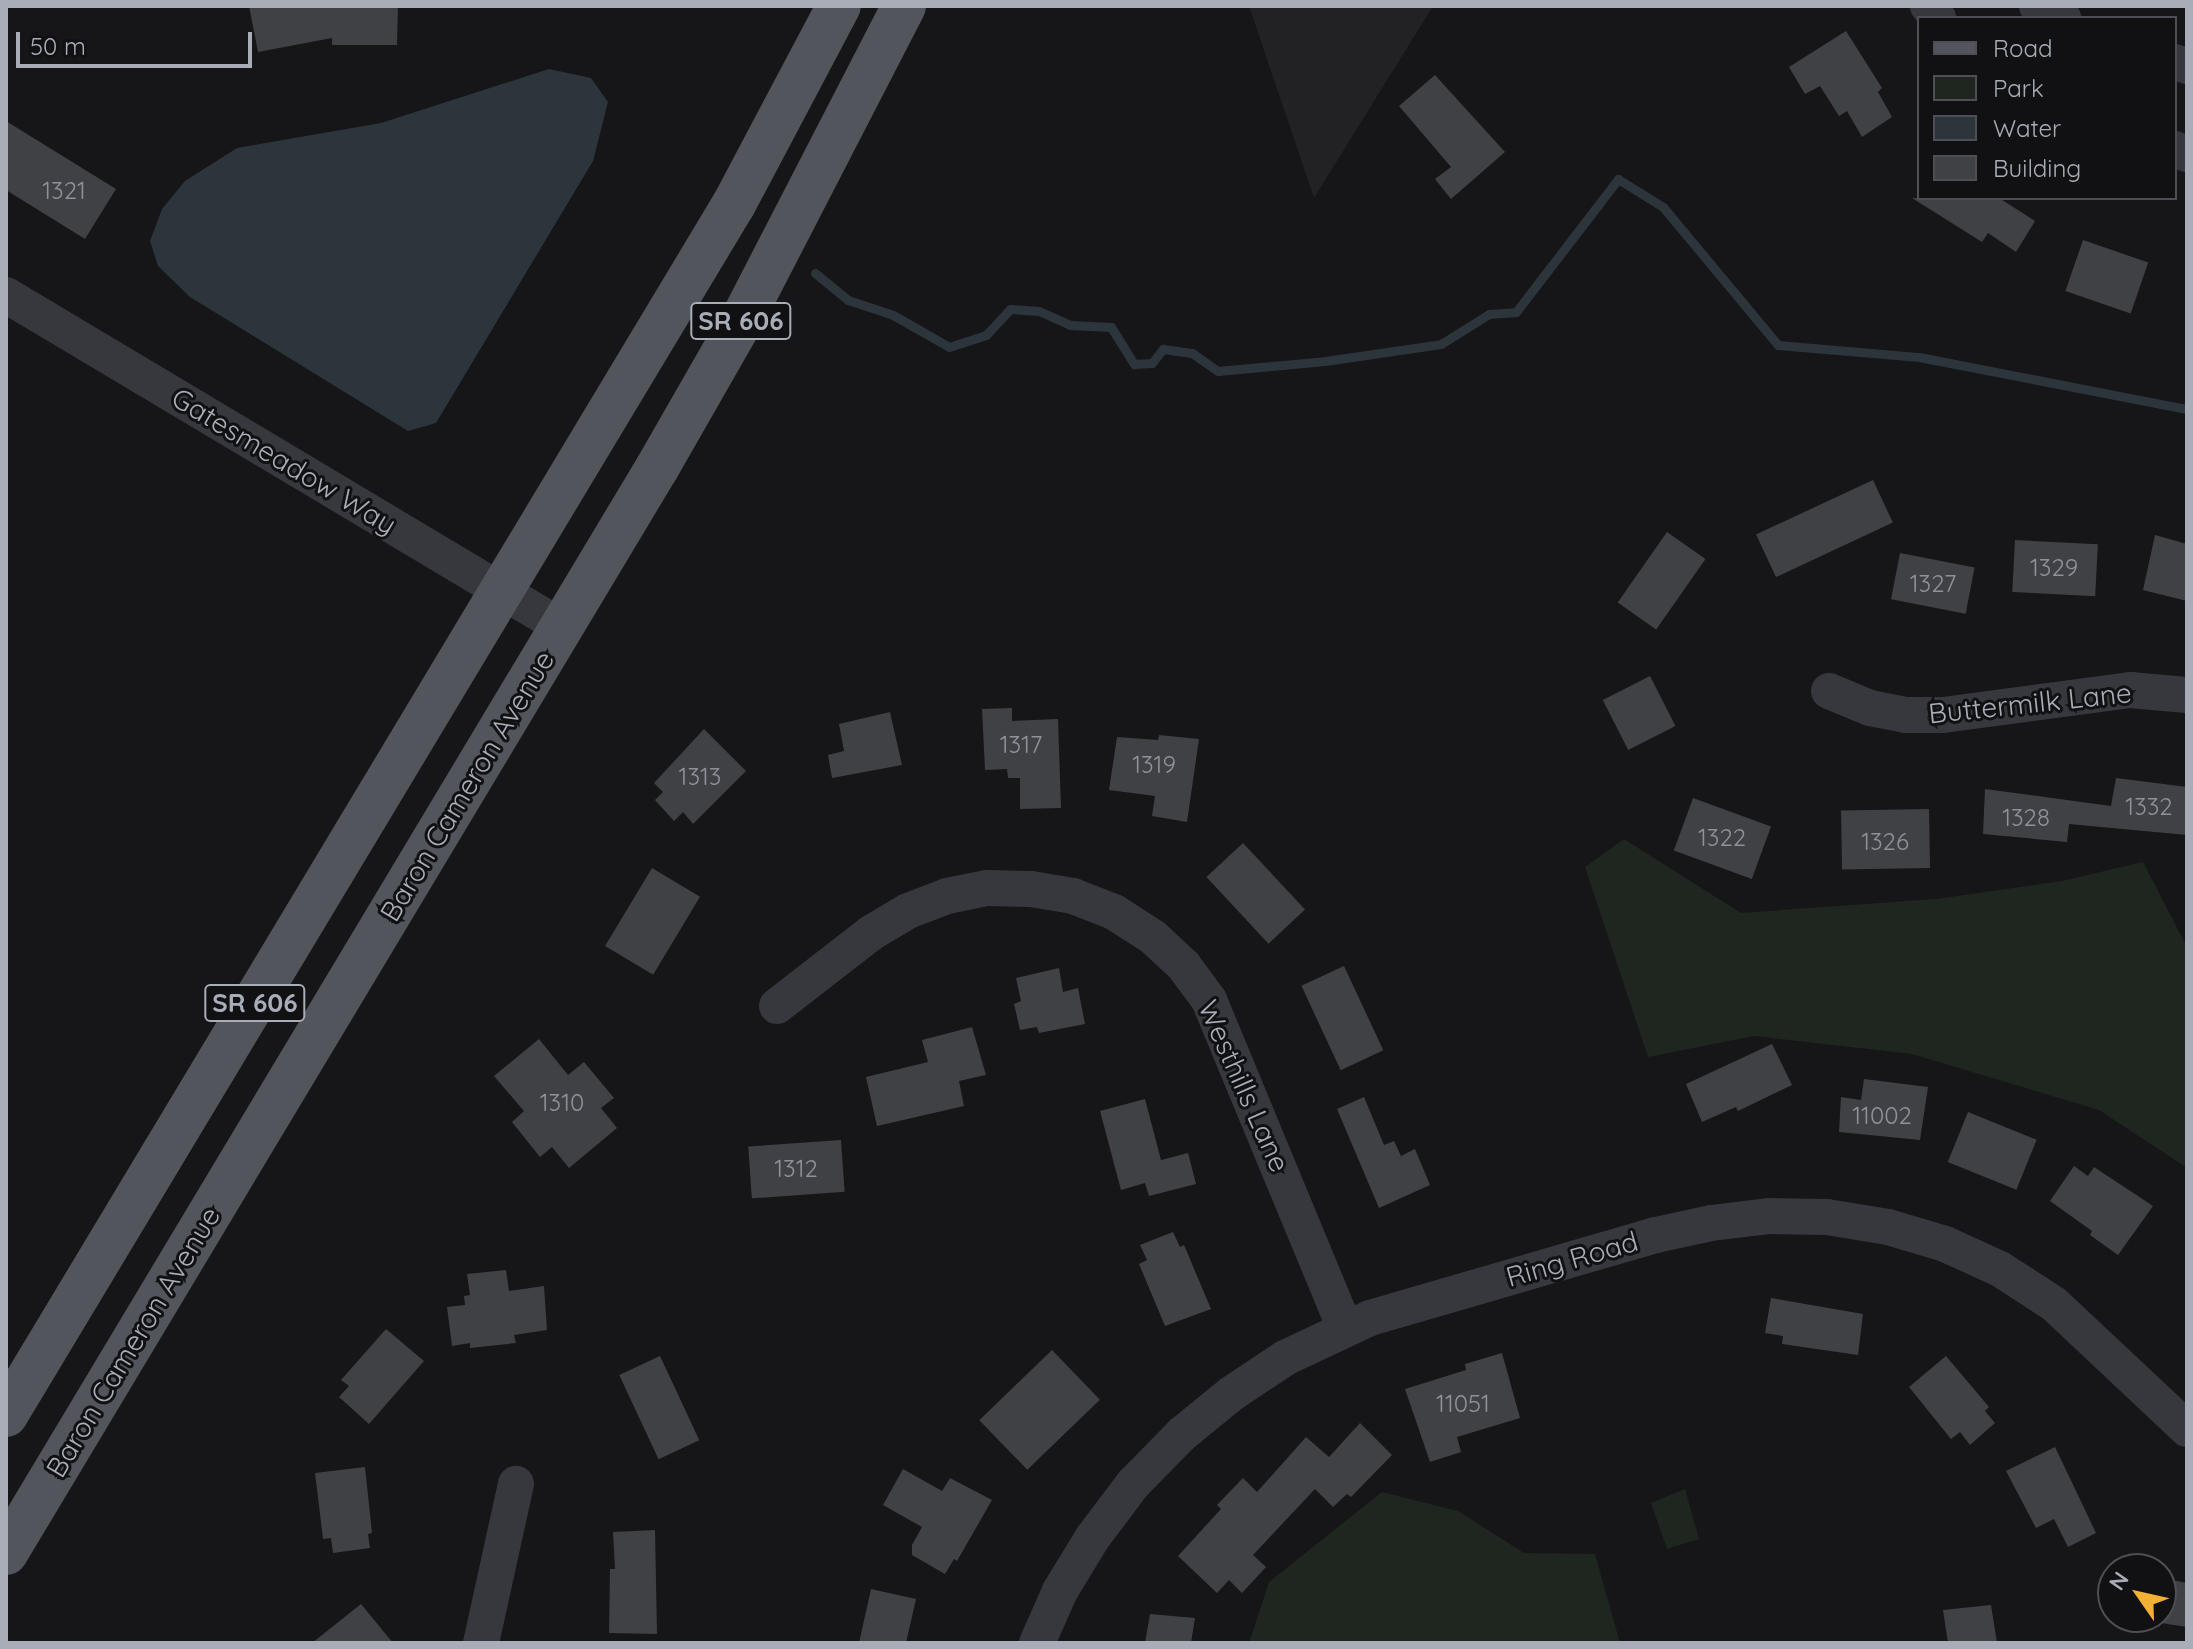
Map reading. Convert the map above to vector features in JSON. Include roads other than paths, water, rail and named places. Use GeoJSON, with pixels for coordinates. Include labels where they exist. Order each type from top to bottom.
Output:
{"type":"FeatureCollection","features":[{"type":"Feature","properties":{"kind":"main road","name":"SR 606"},"geometry":{"type":"LineString","coordinates":[[6,1415],[734,204],[839,6]]}},
{"type":"Feature","properties":{"kind":"main road","name":"Baron Cameron Avenue"},"geometry":{"type":"LineString","coordinates":[[6,1553],[562,627],[743,318],[904,6]]}},
{"type":"Feature","properties":{"kind":"street"},"geometry":{"type":"LineString","coordinates":[[2037,6],[2059,16]]}},
{"type":"Feature","properties":{"kind":"street","name":"Gatesmeadow Way"},"geometry":{"type":"LineString","coordinates":[[6,295],[562,627]]}},
{"type":"Feature","properties":{"kind":"street","name":"Buttermilk Lane"},"geometry":{"type":"LineString","coordinates":[[1829,691],[1870,708],[1905,715],[1943,715],[2130,690],[2187,695]]}},
{"type":"Feature","properties":{"kind":"street","name":"Westhills Lane"},"geometry":{"type":"LineString","coordinates":[[777,1006],[871,933],[908,911],[947,896],[987,888],[1031,889],[1073,896],[1114,912],[1153,937],[1184,966],[1209,1000],[1345,1328]]}},
{"type":"Feature","properties":{"kind":"street","name":"Ring Road"},"geometry":{"type":"LineString","coordinates":[[1037,1643],[1060,1591],[1093,1537],[1133,1484],[1182,1434],[1231,1394],[1274,1365],[1345,1328],[1656,1235],[1769,1216],[1827,1217],[1903,1231],[1945,1244],[2000,1269],[2054,1304],[2088,1332],[2187,1429]]}},
{"type":"Feature","properties":{"kind":"street"},"geometry":{"type":"LineString","coordinates":[[481,1643],[516,1484]]}},
{"type":"Feature","properties":{"kind":"water"},"geometry":{"type":"Polygon","coordinates":[[[549,69],[591,78],[608,102],[593,161],[436,423],[408,431],[190,297],[158,266],[150,241],[162,209],[185,181],[237,148],[381,123],[549,69]]]}},
{"type":"Feature","properties":{"kind":"waterway"},"geometry":{"type":"LineString","coordinates":[[815,273],[848,300],[893,315],[949,347],[986,335],[1010,309],[1039,311],[1070,325],[1111,327],[1134,364],[1152,363],[1163,349],[1192,353],[1218,371],[1325,361],[1441,344],[1489,314],[1516,312],[1618,179],[1663,207],[1778,345],[1919,357],[2187,409]]}}]}
